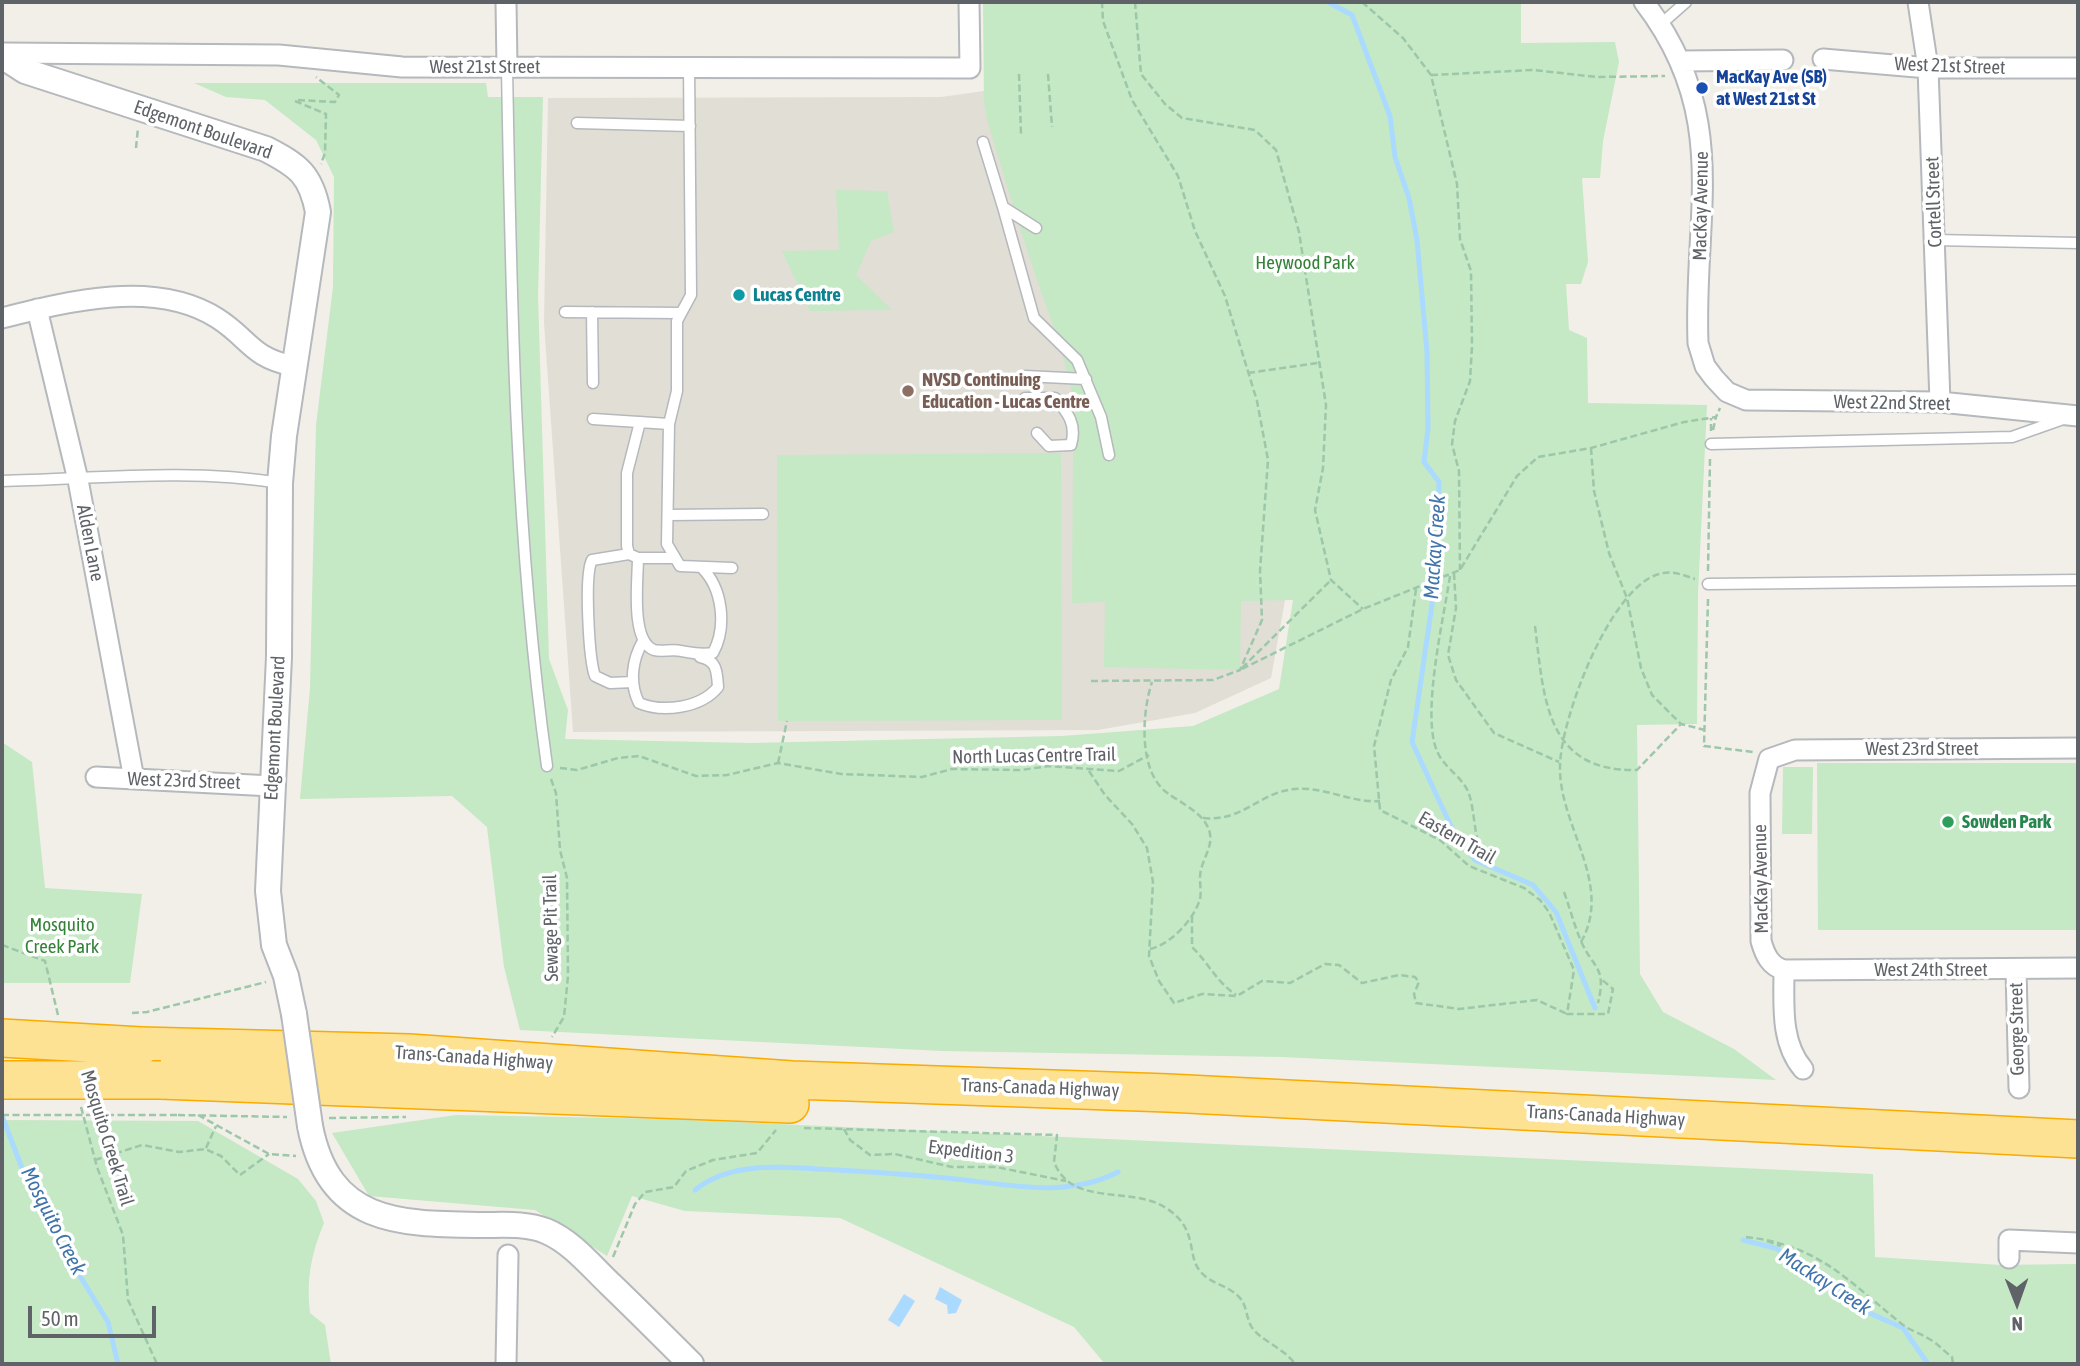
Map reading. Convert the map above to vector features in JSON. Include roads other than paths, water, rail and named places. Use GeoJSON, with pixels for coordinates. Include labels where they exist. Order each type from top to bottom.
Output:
{"type":"FeatureCollection","features":[{"type":"Feature","properties":{"kind":"highway"},"geometry":{"type":"LineString","coordinates":[[2,1038],[141,1023]]}},
{"type":"Feature","properties":{"kind":"highway","name":"Trans-Canada Highway"},"geometry":{"type":"LineString","coordinates":[[2,1047],[141,1023],[410,1053],[792,1080],[1181,1094],[2078,1139]]}},
{"type":"Feature","properties":{"kind":"highway","name":"Trans-Canada Highway"},"geometry":{"type":"LineString","coordinates":[[2,1080],[161,1080],[1167,1116],[2078,1164]]}},
{"type":"Feature","properties":{"kind":"street"},"geometry":{"type":"LineString","coordinates":[[506,2],[506,66]]}},
{"type":"Feature","properties":{"kind":"street","name":"West 21st Street"},"geometry":{"type":"LineString","coordinates":[[2,55],[279,55],[401,67],[970,68],[969,2]]}},
{"type":"Feature","properties":{"kind":"street","name":"MacKay Avenue"},"geometry":{"type":"LineString","coordinates":[[1644,2],[1661,24],[1675,68],[1695,105],[1703,154],[1698,343],[1705,366],[1720,385]]}},
{"type":"Feature","properties":{"kind":"street","name":"Cortell Street"},"geometry":{"type":"LineString","coordinates":[[1918,2],[1928,68],[1940,402]]}},
{"type":"Feature","properties":{"kind":"street","name":"Edgemont Boulevard"},"geometry":{"type":"LineString","coordinates":[[2,55],[25,71],[266,149],[288,160],[303,173],[314,189],[318,212],[293,366],[279,483],[279,657],[268,891],[274,945],[286,976],[294,1014],[306,1120],[319,1159],[336,1186],[357,1205],[396,1221],[524,1225],[545,1231],[577,1251],[691,1364]]}},
{"type":"Feature","properties":{"kind":"street","name":"West 21st Street"},"geometry":{"type":"LineString","coordinates":[[1823,59],[1928,68],[2078,68]]}},
{"type":"Feature","properties":{"kind":"street"},"geometry":{"type":"LineString","coordinates":[[1675,68],[1783,60]]}},
{"type":"Feature","properties":{"kind":"street"},"geometry":{"type":"LineString","coordinates":[[2,317],[116,297],[146,297],[190,304],[219,319],[266,359],[293,366]]}},
{"type":"Feature","properties":{"kind":"street","name":"Alden Lane"},"geometry":{"type":"LineString","coordinates":[[37,309],[78,480],[134,779]]}},
{"type":"Feature","properties":{"kind":"street","name":"West 22nd Street"},"geometry":{"type":"LineString","coordinates":[[1720,385],[1746,400],[1763,402],[1940,402],[2076,416]]}},
{"type":"Feature","properties":{"kind":"street","name":"West 23rd Street"},"geometry":{"type":"LineString","coordinates":[[1769,759],[1795,750],[2078,748]]}},
{"type":"Feature","properties":{"kind":"street","name":"MacKay Avenue"},"geometry":{"type":"LineString","coordinates":[[1769,759],[1760,793],[1761,941],[1770,961],[1776,968],[1784,970]]}},
{"type":"Feature","properties":{"kind":"street","name":"West 23rd Street"},"geometry":{"type":"LineString","coordinates":[[96,778],[272,786]]}},
{"type":"Feature","properties":{"kind":"street","name":"West 24th Street"},"geometry":{"type":"LineString","coordinates":[[1784,970],[2078,968]]}},
{"type":"Feature","properties":{"kind":"street"},"geometry":{"type":"LineString","coordinates":[[1784,970],[1784,1018],[1792,1056],[1803,1069]]}},
{"type":"Feature","properties":{"kind":"street","name":"George Street"},"geometry":{"type":"LineString","coordinates":[[2016,970],[2018,1088]]}},
{"type":"Feature","properties":{"kind":"street"},"geometry":{"type":"LineString","coordinates":[[2009,1258],[2009,1240],[2078,1243]]}},
{"type":"Feature","properties":{"kind":"street"},"geometry":{"type":"LineString","coordinates":[[506,1364],[508,1255]]}},
{"type":"Feature","properties":{"kind":"lane"},"geometry":{"type":"LineString","coordinates":[[1661,24],[1686,2]]}},
{"type":"Feature","properties":{"kind":"lane"},"geometry":{"type":"LineString","coordinates":[[506,66],[517,410],[537,696],[547,766]]}},
{"type":"Feature","properties":{"kind":"lane"},"geometry":{"type":"LineString","coordinates":[[690,66],[691,295],[677,321],[677,391],[669,424],[667,544],[672,558],[680,566],[732,568]]}},
{"type":"Feature","properties":{"kind":"lane"},"geometry":{"type":"LineString","coordinates":[[577,123],[690,126]]}},
{"type":"Feature","properties":{"kind":"lane"},"geometry":{"type":"LineString","coordinates":[[982,142],[1034,318],[1077,359],[1101,417],[1109,455]]}},
{"type":"Feature","properties":{"kind":"lane"},"geometry":{"type":"LineString","coordinates":[[1003,207],[1036,228]]}},
{"type":"Feature","properties":{"kind":"lane"},"geometry":{"type":"LineString","coordinates":[[1935,240],[2078,243]]}},
{"type":"Feature","properties":{"kind":"lane"},"geometry":{"type":"LineString","coordinates":[[565,312],[680,313]]}},
{"type":"Feature","properties":{"kind":"lane"},"geometry":{"type":"LineString","coordinates":[[592,312],[593,383]]}},
{"type":"Feature","properties":{"kind":"lane"},"geometry":{"type":"LineString","coordinates":[[1024,376],[1086,379]]}},
{"type":"Feature","properties":{"kind":"lane"},"geometry":{"type":"LineString","coordinates":[[1025,398],[1055,398],[1070,416],[1074,435],[1071,445],[1049,446],[1037,433]]}},
{"type":"Feature","properties":{"kind":"lane"},"geometry":{"type":"LineString","coordinates":[[1711,444],[2012,437],[2076,416]]}},
{"type":"Feature","properties":{"kind":"lane"},"geometry":{"type":"LineString","coordinates":[[593,419],[669,424]]}},
{"type":"Feature","properties":{"kind":"lane"},"geometry":{"type":"LineString","coordinates":[[640,422],[625,496],[634,556],[637,622],[643,641],[654,650],[681,651],[709,658],[716,666],[718,687],[711,695],[691,705],[647,706],[639,703],[633,682],[636,653],[643,641]]}},
{"type":"Feature","properties":{"kind":"lane"},"geometry":{"type":"LineString","coordinates":[[2,481],[177,477],[254,479],[279,483]]}},
{"type":"Feature","properties":{"kind":"lane"},"geometry":{"type":"LineString","coordinates":[[668,515],[763,514]]}},
{"type":"Feature","properties":{"kind":"lane"},"geometry":{"type":"LineString","coordinates":[[633,682],[610,683],[595,676],[586,589],[587,569],[592,560],[634,556],[672,558]]}},
{"type":"Feature","properties":{"kind":"lane"},"geometry":{"type":"LineString","coordinates":[[696,656],[713,653],[721,639],[717,588],[701,568]]}},
{"type":"Feature","properties":{"kind":"lane"},"geometry":{"type":"LineString","coordinates":[[1708,584],[2078,580]]}},
{"type":"Feature","properties":{"kind":"water"},"geometry":{"type":"Polygon","coordinates":[[[940,1287],[962,1300],[956,1313],[948,1314],[947,1305],[935,1299],[940,1287]]]}},
{"type":"Feature","properties":{"kind":"water"},"geometry":{"type":"Polygon","coordinates":[[[904,1294],[915,1301],[899,1327],[888,1320],[904,1294]]]}},
{"type":"Feature","properties":{"kind":"waterway","name":"Mackay Creek"},"geometry":{"type":"LineString","coordinates":[[1328,2],[1352,15],[1390,116],[1395,157],[1409,198],[1417,240],[1427,352],[1428,429],[1424,462],[1439,482],[1436,577],[1412,742],[1454,833],[1475,860],[1533,885],[1556,912],[1595,1008]]}},
{"type":"Feature","properties":{"kind":"waterway","name":"Mosquito Creek"},"geometry":{"type":"LineString","coordinates":[[2,1116],[22,1168],[60,1243],[108,1322],[118,1364]]}},
{"type":"Feature","properties":{"kind":"waterway"},"geometry":{"type":"LineString","coordinates":[[695,1190],[723,1175],[770,1167],[898,1174],[1055,1188],[1097,1181],[1118,1172]]}},
{"type":"Feature","properties":{"kind":"waterway","name":"Mackay Creek"},"geometry":{"type":"LineString","coordinates":[[1743,1240],[1775,1248],[1808,1266],[1865,1311],[1903,1328],[1928,1364]]}},
{"type":"Feature","properties":{"kind":"place","name":"MacKay Ave (SB) at West 21st St"},"geometry":{"type":"Point","coordinates":[1702,88]}},
{"type":"Feature","properties":{"kind":"place","name":"Lucas Centre"},"geometry":{"type":"Point","coordinates":[739,295]}},
{"type":"Feature","properties":{"kind":"place","name":"NVSD Continuing Education - Lucas Centre"},"geometry":{"type":"Point","coordinates":[908,391]}},
{"type":"Feature","properties":{"kind":"place","name":"Sowden Park"},"geometry":{"type":"Point","coordinates":[1948,822]}},
{"type":"Feature","properties":{"kind":"park label","name":"Heywood Park"},"geometry":{"type":"Point","coordinates":[1305,263]}},
{"type":"Feature","properties":{"kind":"park label","name":"Mosquito Creek Park"},"geometry":{"type":"Point","coordinates":[62,936]}}]}
